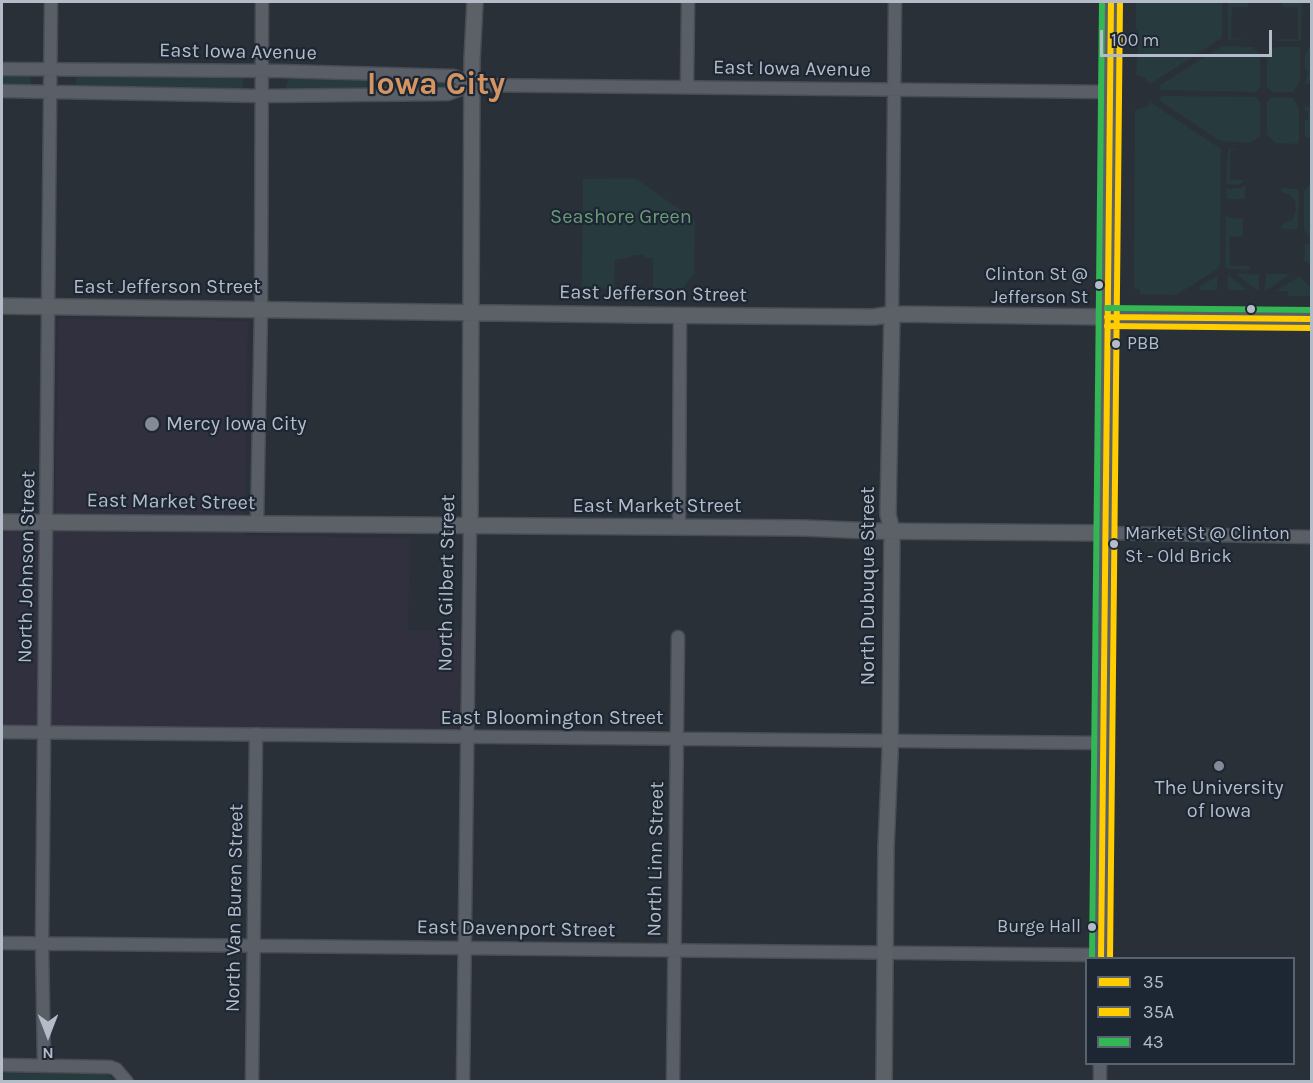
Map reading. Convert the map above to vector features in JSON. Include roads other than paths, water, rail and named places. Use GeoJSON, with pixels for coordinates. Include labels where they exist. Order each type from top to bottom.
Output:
{"type":"FeatureCollection","features":[{"type":"Feature","properties":{"kind":"main road","name":"North Gilbert Street"},"geometry":{"type":"LineString","coordinates":[[470,525],[472,85],[475,2]]}},
{"type":"Feature","properties":{"kind":"main road"},"geometry":{"type":"LineString","coordinates":[[1105,533],[1111,2]]}},
{"type":"Feature","properties":{"kind":"main road","name":"East Jefferson Street"},"geometry":{"type":"LineString","coordinates":[[2,306],[874,317],[892,314],[1107,317]]}},
{"type":"Feature","properties":{"kind":"main road","name":"North Dubuque Street"},"geometry":{"type":"LineString","coordinates":[[884,1082],[886,847],[890,741],[892,531],[888,514],[892,314]]}},
{"type":"Feature","properties":{"kind":"main road","name":"East Market Street"},"geometry":{"type":"LineString","coordinates":[[2,522],[1105,533]]}},
{"type":"Feature","properties":{"kind":"street","name":"North Johnson Street"},"geometry":{"type":"LineString","coordinates":[[44,1066],[42,943],[51,2]]}},
{"type":"Feature","properties":{"kind":"street"},"geometry":{"type":"LineString","coordinates":[[257,524],[261,309],[262,2]]}},
{"type":"Feature","properties":{"kind":"street"},"geometry":{"type":"LineString","coordinates":[[687,87],[688,2]]}},
{"type":"Feature","properties":{"kind":"street","name":"North Dubuque Street"},"geometry":{"type":"LineString","coordinates":[[892,314],[895,2]]}},
{"type":"Feature","properties":{"kind":"street","name":"East Iowa Avenue"},"geometry":{"type":"LineString","coordinates":[[2,69],[262,71],[454,76],[472,85]]}},
{"type":"Feature","properties":{"kind":"street","name":"East Iowa Avenue"},"geometry":{"type":"LineString","coordinates":[[2,91],[262,96],[448,94],[472,85],[1111,92]]}},
{"type":"Feature","properties":{"kind":"street"},"geometry":{"type":"LineString","coordinates":[[679,527],[680,315]]}},
{"type":"Feature","properties":{"kind":"street","name":"East Jefferson Street"},"geometry":{"type":"LineString","coordinates":[[1107,317],[1308,319]]}},
{"type":"Feature","properties":{"kind":"street","name":"North Gilbert Street"},"geometry":{"type":"LineString","coordinates":[[463,1082],[470,525]]}},
{"type":"Feature","properties":{"kind":"street"},"geometry":{"type":"LineString","coordinates":[[1101,957],[1105,533]]}},
{"type":"Feature","properties":{"kind":"street","name":"East Market Street"},"geometry":{"type":"LineString","coordinates":[[1105,533],[1311,537]]}},
{"type":"Feature","properties":{"kind":"street","name":"North Linn Street"},"geometry":{"type":"LineString","coordinates":[[673,1082],[678,637]]}},
{"type":"Feature","properties":{"kind":"street","name":"East Bloomington Street"},"geometry":{"type":"LineString","coordinates":[[2,732],[1103,743]]}},
{"type":"Feature","properties":{"kind":"street","name":"North Van Buren Street"},"geometry":{"type":"LineString","coordinates":[[252,1082],[256,734]]}},
{"type":"Feature","properties":{"kind":"street","name":"East Davenport Street"},"geometry":{"type":"LineString","coordinates":[[2,943],[1101,957]]}},
{"type":"Feature","properties":{"kind":"street"},"geometry":{"type":"LineString","coordinates":[[2,1065],[110,1067],[116,1069],[127,1082]]}},
{"type":"Feature","properties":{"kind":"street"},"geometry":{"type":"LineString","coordinates":[[1100,1065],[1100,1082]]}},
{"type":"Feature","properties":{"kind":"place","name":"Clinton St @ Jefferson St"},"geometry":{"type":"Point","coordinates":[1099,285]}},
{"type":"Feature","properties":{"kind":"place","name":"PBB"},"geometry":{"type":"Point","coordinates":[1116,344]}},
{"type":"Feature","properties":{"kind":"place","name":"Mercy Iowa City"},"geometry":{"type":"Point","coordinates":[152,424]}},
{"type":"Feature","properties":{"kind":"place","name":"Market St @ Clinton St - Old Brick"},"geometry":{"type":"Point","coordinates":[1114,544]}},
{"type":"Feature","properties":{"kind":"place","name":"The University of Iowa"},"geometry":{"type":"Point","coordinates":[1219,766]}},
{"type":"Feature","properties":{"kind":"place","name":"Burge Hall"},"geometry":{"type":"Point","coordinates":[1092,927]}},
{"type":"Feature","properties":{"kind":"district","name":"Iowa City"},"geometry":{"type":"Point","coordinates":[436,85]}},
{"type":"Feature","properties":{"kind":"park label","name":"Seashore Green"},"geometry":{"type":"Point","coordinates":[621,217]}}]}
